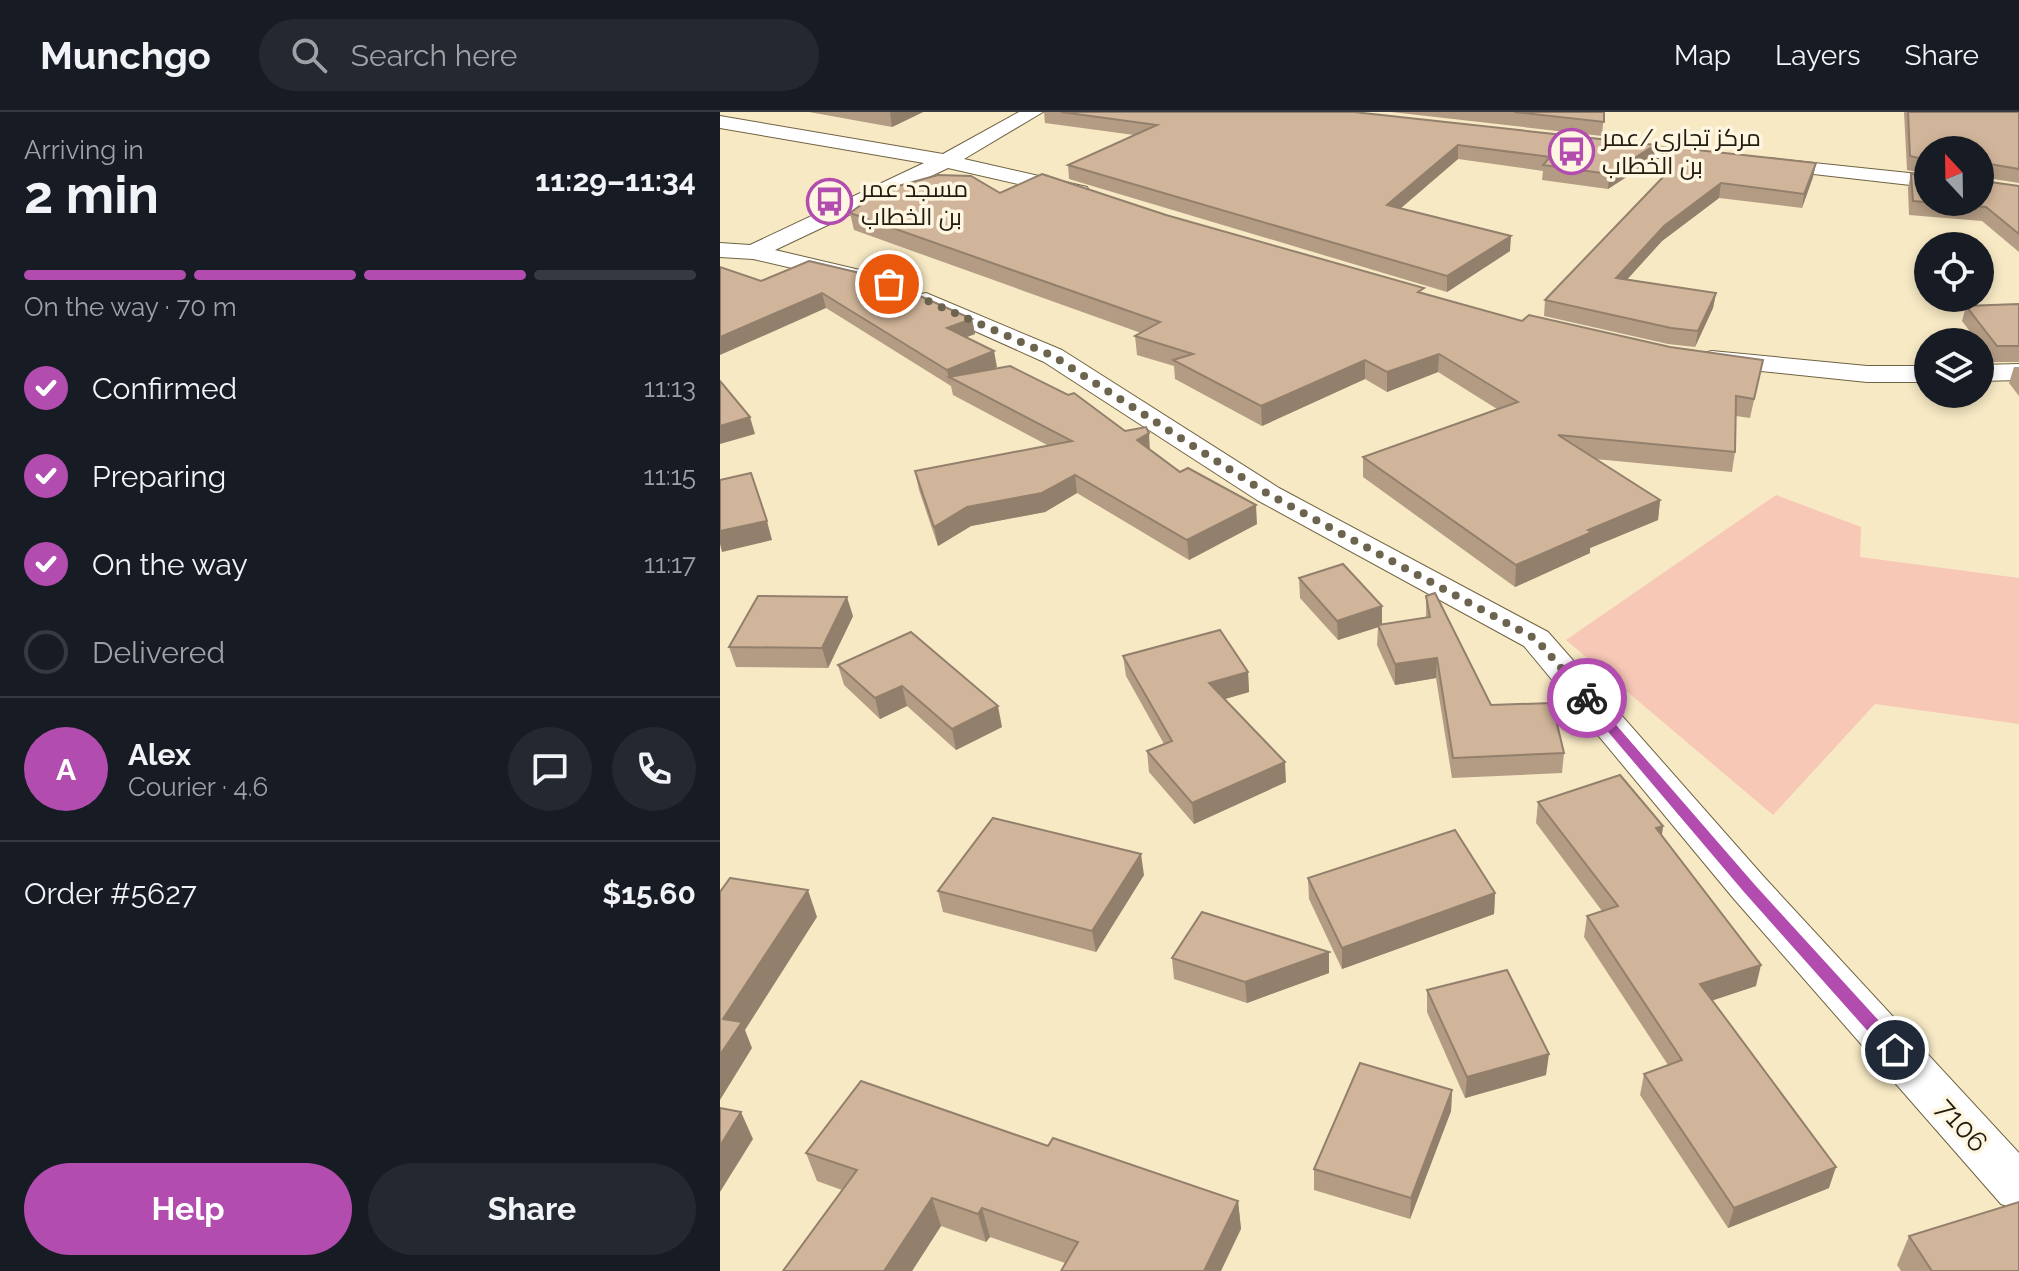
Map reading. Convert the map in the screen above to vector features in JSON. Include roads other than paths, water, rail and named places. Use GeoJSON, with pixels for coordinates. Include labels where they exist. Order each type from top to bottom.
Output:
{"type":"FeatureCollection","features":[{"type":"Feature","properties":{"kind":"street"},"geometry":{"type":"LineString","coordinates":[[736,251],[946,161],[1033,112]]}},
{"type":"Feature","properties":{"kind":"street"},"geometry":{"type":"LineString","coordinates":[[720,122],[946,161],[1055,184],[1100,199]]}},
{"type":"Feature","properties":{"kind":"street"},"geometry":{"type":"LineString","coordinates":[[1595,145],[1914,180]]}},
{"type":"Feature","properties":{"kind":"street","name":"7106"},"geometry":{"type":"LineString","coordinates":[[736,251],[896,287],[1053,356],[1268,494],[1536,639],[1749,888],[2019,1188]]}},
{"type":"Feature","properties":{"kind":"street"},"geometry":{"type":"LineString","coordinates":[[1683,356],[1867,374],[1914,374]]}},
{"type":"Feature","properties":{"kind":"street"},"geometry":{"type":"LineString","coordinates":[[1994,373],[2019,372]]}},
{"type":"Feature","properties":{"kind":"place","name":"مركز تجاري/عمر بن الخطاب"},"geometry":{"type":"Point","coordinates":[1571,151]}},
{"type":"Feature","properties":{"kind":"place","name":"مسجد عمر بن الخطاب"},"geometry":{"type":"Point","coordinates":[830,202]}}]}
